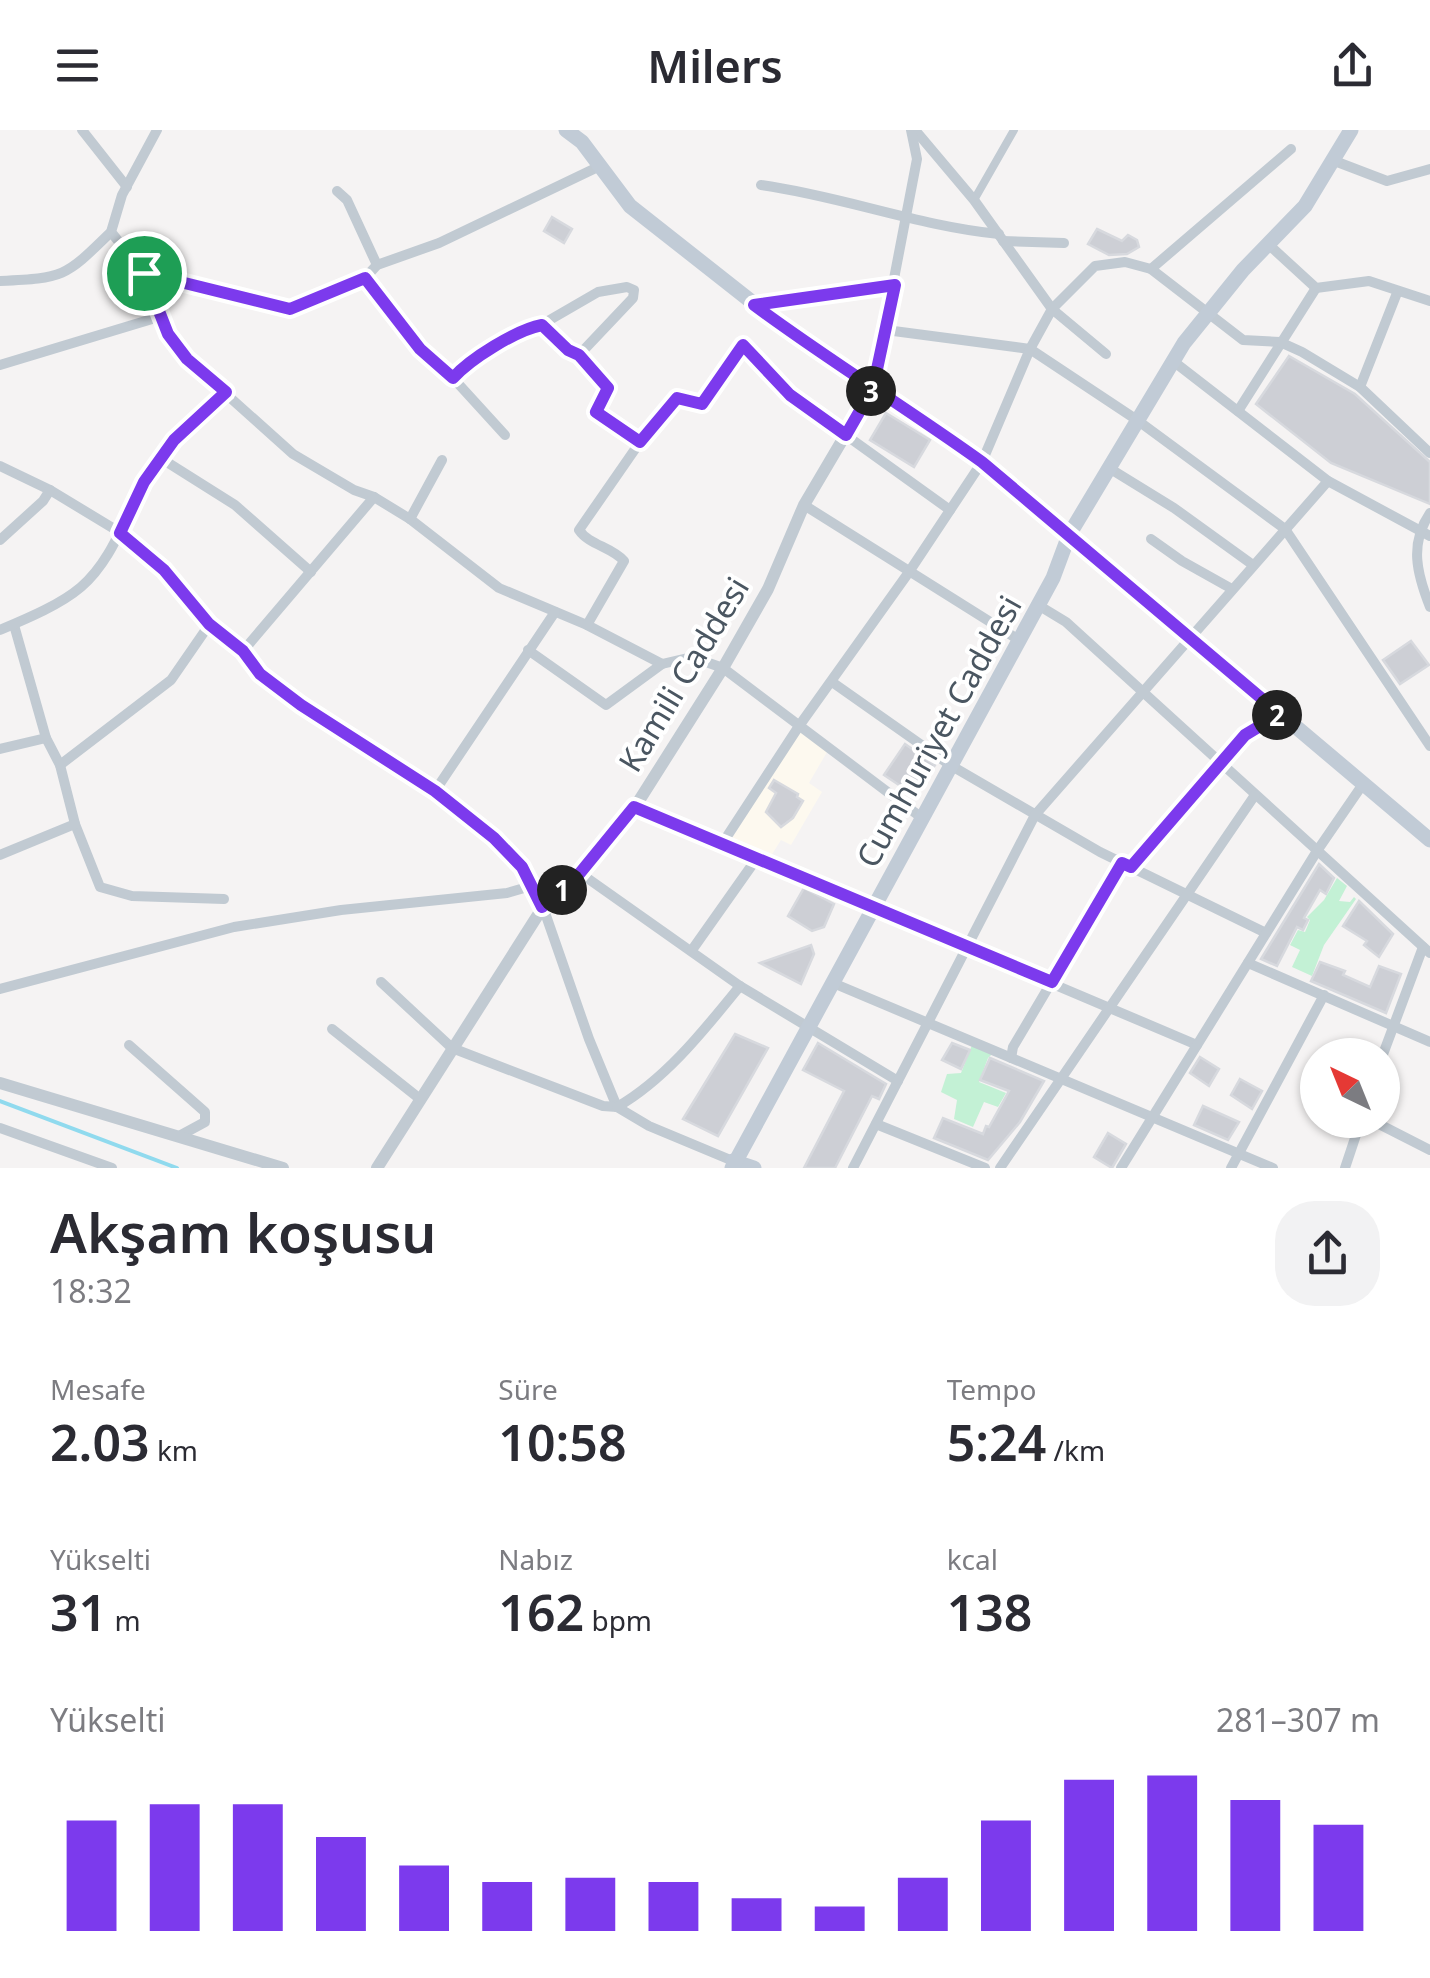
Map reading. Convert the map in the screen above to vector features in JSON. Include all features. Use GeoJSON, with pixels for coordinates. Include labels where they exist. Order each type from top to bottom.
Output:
{"type":"FeatureCollection","features":[{"type":"Feature","properties":{"kind":"main road"},"geometry":{"type":"LineString","coordinates":[[566,130],[582,142],[630,206],[754,305],[982,462],[1430,840]]}},
{"type":"Feature","properties":{"kind":"main road","name":"Cumhuriyet Caddesi"},"geometry":{"type":"LineString","coordinates":[[733,1164],[1053,578],[1068,535],[1173,360],[1208,312],[1304,206],[1351,130]]}},
{"type":"Feature","properties":{"kind":"main road"},"geometry":{"type":"LineString","coordinates":[[733,1164],[754,1168]]}},
{"type":"Feature","properties":{"kind":"street"},"geometry":{"type":"LineString","coordinates":[[82,130],[127,186]]}},
{"type":"Feature","properties":{"kind":"street"},"geometry":{"type":"LineString","coordinates":[[0,281],[47,279],[71,270],[111,232],[127,186],[157,130]]}},
{"type":"Feature","properties":{"kind":"street"},"geometry":{"type":"LineString","coordinates":[[913,130],[974,200],[1052,310],[1106,354]]}},
{"type":"Feature","properties":{"kind":"street"},"geometry":{"type":"LineString","coordinates":[[873,388],[917,159],[913,130]]}},
{"type":"Feature","properties":{"kind":"street"},"geometry":{"type":"LineString","coordinates":[[974,200],[1014,130]]}},
{"type":"Feature","properties":{"kind":"street"},"geometry":{"type":"LineString","coordinates":[[1151,269],[1290,149]]}},
{"type":"Feature","properties":{"kind":"street"},"geometry":{"type":"LineString","coordinates":[[1332,160],[1387,181],[1430,170]]}},
{"type":"Feature","properties":{"kind":"street"},"geometry":{"type":"LineString","coordinates":[[144,273],[290,309],[365,278],[378,265],[440,243],[600,166]]}},
{"type":"Feature","properties":{"kind":"street"},"geometry":{"type":"LineString","coordinates":[[761,185],[1001,237],[1064,243]]}},
{"type":"Feature","properties":{"kind":"street"},"geometry":{"type":"LineString","coordinates":[[337,191],[347,200],[378,265]]}},
{"type":"Feature","properties":{"kind":"street"},"geometry":{"type":"LineString","coordinates":[[111,232],[144,273],[168,334],[187,359],[293,454],[410,519],[499,588],[587,625],[662,664]]}},
{"type":"Feature","properties":{"kind":"street"},"geometry":{"type":"LineString","coordinates":[[1268,244],[1316,288],[1369,282],[1430,301]]}},
{"type":"Feature","properties":{"kind":"street"},"geometry":{"type":"LineString","coordinates":[[722,844],[982,462],[1030,349],[1052,310],[1095,266],[1124,262],[1151,269],[1243,340],[1280,342],[1360,387],[1430,452]]}},
{"type":"Feature","properties":{"kind":"street"},"geometry":{"type":"LineString","coordinates":[[365,278],[420,349],[506,434]]}},
{"type":"Feature","properties":{"kind":"street"},"geometry":{"type":"LineString","coordinates":[[754,305],[895,285]]}},
{"type":"Feature","properties":{"kind":"street"},"geometry":{"type":"LineString","coordinates":[[1238,411],[1316,288]]}},
{"type":"Feature","properties":{"kind":"street"},"geometry":{"type":"LineString","coordinates":[[453,378],[492,348],[542,325],[598,292],[634,290],[633,298],[579,355]]}},
{"type":"Feature","properties":{"kind":"street"},"geometry":{"type":"LineString","coordinates":[[1360,387],[1397,293]]}},
{"type":"Feature","properties":{"kind":"street"},"geometry":{"type":"LineString","coordinates":[[0,365],[162,316]]}},
{"type":"Feature","properties":{"kind":"street"},"geometry":{"type":"LineString","coordinates":[[542,325],[568,350],[579,355],[608,388],[596,412],[640,442]]}},
{"type":"Feature","properties":{"kind":"street"},"geometry":{"type":"LineString","coordinates":[[886,330],[1030,349],[1137,420],[1286,528],[1430,746]]}},
{"type":"Feature","properties":{"kind":"street"},"geometry":{"type":"LineString","coordinates":[[587,625],[624,561],[579,530],[640,442],[677,398],[702,404],[743,345],[790,395],[950,510]]}},
{"type":"Feature","properties":{"kind":"street"},"geometry":{"type":"LineString","coordinates":[[1173,360],[1328,481],[1424,534]]}},
{"type":"Feature","properties":{"kind":"street","name":"Kamili Caddesi"},"geometry":{"type":"LineString","coordinates":[[377,1168],[542,907],[580,873],[634,807],[723,668],[768,589],[804,506],[873,388]]}},
{"type":"Feature","properties":{"kind":"street"},"geometry":{"type":"LineString","coordinates":[[0,630],[78,590],[95,573],[120,533],[144,482],[174,440],[226,392]]}},
{"type":"Feature","properties":{"kind":"street"},"geometry":{"type":"LineString","coordinates":[[162,459],[235,504],[311,572]]}},
{"type":"Feature","properties":{"kind":"street"},"geometry":{"type":"LineString","coordinates":[[410,519],[442,460]]}},
{"type":"Feature","properties":{"kind":"street"},"geometry":{"type":"LineString","coordinates":[[0,466],[50,490],[120,533],[164,570],[209,624],[243,651],[260,674],[435,791],[494,838],[522,867],[542,907],[617,1106],[649,1126],[733,1164]]}},
{"type":"Feature","properties":{"kind":"street"},"geometry":{"type":"LineString","coordinates":[[1109,468],[1174,508],[1253,565]]}},
{"type":"Feature","properties":{"kind":"street"},"geometry":{"type":"LineString","coordinates":[[853,1168],[1036,815],[1328,481]]}},
{"type":"Feature","properties":{"kind":"street"},"geometry":{"type":"LineString","coordinates":[[0,540],[50,490]]}},
{"type":"Feature","properties":{"kind":"street"},"geometry":{"type":"LineString","coordinates":[[243,651],[374,496]]}},
{"type":"Feature","properties":{"kind":"street"},"geometry":{"type":"LineString","coordinates":[[804,506],[1019,640]]}},
{"type":"Feature","properties":{"kind":"street"},"geometry":{"type":"LineString","coordinates":[[1430,513],[1416,563],[1430,607]]}},
{"type":"Feature","properties":{"kind":"street"},"geometry":{"type":"LineString","coordinates":[[1151,539],[1232,588]]}},
{"type":"Feature","properties":{"kind":"street"},"geometry":{"type":"LineString","coordinates":[[1038,605],[1066,622],[1427,950],[1389,1038]]}},
{"type":"Feature","properties":{"kind":"street"},"geometry":{"type":"LineString","coordinates":[[435,791],[555,612]]}},
{"type":"Feature","properties":{"kind":"street"},"geometry":{"type":"LineString","coordinates":[[14,624],[46,738],[60,765],[76,824],[100,888],[132,896],[224,899]]}},
{"type":"Feature","properties":{"kind":"street"},"geometry":{"type":"LineString","coordinates":[[60,765],[171,680],[209,624]]}},
{"type":"Feature","properties":{"kind":"street"},"geometry":{"type":"LineString","coordinates":[[528,650],[606,705],[662,664],[692,657],[723,668],[922,818]]}},
{"type":"Feature","properties":{"kind":"street"},"geometry":{"type":"LineString","coordinates":[[832,682],[950,765],[1036,815],[1266,933]]}},
{"type":"Feature","properties":{"kind":"street"},"geometry":{"type":"LineString","coordinates":[[1010,1058],[1052,982],[1127,865],[1245,735],[1280,714]]}},
{"type":"Feature","properties":{"kind":"street"},"geometry":{"type":"LineString","coordinates":[[0,749],[46,738]]}},
{"type":"Feature","properties":{"kind":"street"},"geometry":{"type":"LineString","coordinates":[[1121,1168],[1316,851],[1363,784]]}},
{"type":"Feature","properties":{"kind":"street"},"geometry":{"type":"LineString","coordinates":[[1000,1168],[1255,795]]}},
{"type":"Feature","properties":{"kind":"street"},"geometry":{"type":"LineString","coordinates":[[634,807],[1197,1045]]}},
{"type":"Feature","properties":{"kind":"street"},"geometry":{"type":"LineString","coordinates":[[0,855],[76,824]]}},
{"type":"Feature","properties":{"kind":"street"},"geometry":{"type":"LineString","coordinates":[[692,950],[757,858]]}},
{"type":"Feature","properties":{"kind":"street"},"geometry":{"type":"LineString","coordinates":[[580,873],[740,986],[898,1081]]}},
{"type":"Feature","properties":{"kind":"street"},"geometry":{"type":"LineString","coordinates":[[0,989],[234,927],[341,910],[507,893],[532,886]]}},
{"type":"Feature","properties":{"kind":"street"},"geometry":{"type":"LineString","coordinates":[[1248,963],[1430,1042]]}},
{"type":"Feature","properties":{"kind":"street"},"geometry":{"type":"LineString","coordinates":[[381,982],[452,1048],[603,1106],[617,1106],[634,1097],[704,1031],[740,986]]}},
{"type":"Feature","properties":{"kind":"street"},"geometry":{"type":"LineString","coordinates":[[833,983],[1273,1168]]}},
{"type":"Feature","properties":{"kind":"street"},"geometry":{"type":"LineString","coordinates":[[1231,1168],[1324,995]]}},
{"type":"Feature","properties":{"kind":"street"},"geometry":{"type":"LineString","coordinates":[[332,1030],[420,1099]]}},
{"type":"Feature","properties":{"kind":"street"},"geometry":{"type":"LineString","coordinates":[[128,1045],[204,1112],[205,1122],[180,1135]]}},
{"type":"Feature","properties":{"kind":"street"},"geometry":{"type":"LineString","coordinates":[[0,1083],[282,1168]]}},
{"type":"Feature","properties":{"kind":"street"},"geometry":{"type":"LineString","coordinates":[[876,1124],[985,1168]]}},
{"type":"Feature","properties":{"kind":"street"},"geometry":{"type":"LineString","coordinates":[[0,1128],[112,1168]]}},
{"type":"Feature","properties":{"kind":"street"},"geometry":{"type":"LineString","coordinates":[[1400,1135],[1430,1150]]}},
{"type":"Feature","properties":{"kind":"street"},"geometry":{"type":"LineString","coordinates":[[1345,1168],[1356,1138]]}},
{"type":"Feature","properties":{"kind":"shaded area"},"geometry":{"type":"Polygon","coordinates":[[[800,731],[827,752],[809,783],[822,792],[791,845],[781,840],[769,859],[729,843],[800,731]]]}},
{"type":"Feature","properties":{"kind":"green space"},"geometry":{"type":"Polygon","coordinates":[[[1337,878],[1347,886],[1339,901],[1356,899],[1324,945],[1312,976],[1292,967],[1300,950],[1290,945],[1298,930],[1305,932],[1310,920],[1307,917],[1324,900],[1337,878]]]}},
{"type":"Feature","properties":{"kind":"green space"},"geometry":{"type":"Polygon","coordinates":[[[972,1045],[993,1053],[979,1082],[1006,1093],[998,1107],[984,1102],[973,1127],[954,1119],[957,1100],[941,1092],[947,1074],[961,1073],[972,1045]]]}},
{"type":"Feature","properties":{"kind":"building"},"geometry":{"type":"Polygon","coordinates":[[[552,217],[572,229],[564,243],[544,231],[552,217]]]}},
{"type":"Feature","properties":{"kind":"building"},"geometry":{"type":"Polygon","coordinates":[[[1097,229],[1122,241],[1128,235],[1137,240],[1139,247],[1127,254],[1109,255],[1088,244],[1097,229]]]}},
{"type":"Feature","properties":{"kind":"building"},"geometry":{"type":"Polygon","coordinates":[[[1289,356],[1355,394],[1430,462],[1430,504],[1331,463],[1256,404],[1289,356]]]}},
{"type":"Feature","properties":{"kind":"building"},"geometry":{"type":"Polygon","coordinates":[[[886,413],[930,440],[914,467],[870,440],[886,413]]]}},
{"type":"Feature","properties":{"kind":"building"},"geometry":{"type":"Polygon","coordinates":[[[1411,641],[1429,665],[1400,684],[1383,660],[1411,641]]]}},
{"type":"Feature","properties":{"kind":"building"},"geometry":{"type":"Polygon","coordinates":[[[905,744],[935,765],[914,795],[884,775],[905,744]]]}},
{"type":"Feature","properties":{"kind":"building"},"geometry":{"type":"Polygon","coordinates":[[[774,780],[803,801],[793,818],[781,827],[766,812],[776,793],[769,788],[774,780]]]}},
{"type":"Feature","properties":{"kind":"building"},"geometry":{"type":"Polygon","coordinates":[[[1319,864],[1334,878],[1326,894],[1320,890],[1304,918],[1308,920],[1303,930],[1297,927],[1277,966],[1261,959],[1319,864]]]}},
{"type":"Feature","properties":{"kind":"building"},"geometry":{"type":"Polygon","coordinates":[[[804,888],[834,904],[824,927],[812,931],[788,916],[804,888]]]}},
{"type":"Feature","properties":{"kind":"building"},"geometry":{"type":"Polygon","coordinates":[[[1359,901],[1393,934],[1379,957],[1364,945],[1367,941],[1343,926],[1359,901]]]}},
{"type":"Feature","properties":{"kind":"building"},"geometry":{"type":"Polygon","coordinates":[[[811,945],[814,954],[801,984],[760,963],[811,945]]]}},
{"type":"Feature","properties":{"kind":"building"},"geometry":{"type":"Polygon","coordinates":[[[1320,962],[1345,971],[1343,975],[1370,987],[1379,966],[1401,974],[1386,1013],[1311,981],[1320,962]]]}},
{"type":"Feature","properties":{"kind":"building"},"geometry":{"type":"Polygon","coordinates":[[[735,1034],[768,1048],[718,1136],[683,1119],[735,1034]]]}},
{"type":"Feature","properties":{"kind":"building"},"geometry":{"type":"Polygon","coordinates":[[[818,1043],[886,1084],[879,1099],[872,1096],[835,1168],[804,1168],[844,1091],[803,1070],[818,1043]]]}},
{"type":"Feature","properties":{"kind":"building"},"geometry":{"type":"Polygon","coordinates":[[[952,1043],[970,1050],[961,1069],[942,1060],[952,1043]]]}},
{"type":"Feature","properties":{"kind":"building"},"geometry":{"type":"Polygon","coordinates":[[[1200,1057],[1219,1069],[1209,1086],[1190,1073],[1200,1057]]]}},
{"type":"Feature","properties":{"kind":"building"},"geometry":{"type":"Polygon","coordinates":[[[990,1058],[1044,1081],[1020,1122],[988,1160],[934,1138],[943,1118],[983,1134],[989,1127],[1009,1091],[980,1080],[990,1058]]]}},
{"type":"Feature","properties":{"kind":"building"},"geometry":{"type":"Polygon","coordinates":[[[1240,1079],[1262,1091],[1252,1109],[1231,1095],[1240,1079]]]}},
{"type":"Feature","properties":{"kind":"building"},"geometry":{"type":"Polygon","coordinates":[[[1203,1106],[1239,1122],[1228,1140],[1194,1125],[1203,1106]]]}},
{"type":"Feature","properties":{"kind":"building"},"geometry":{"type":"Polygon","coordinates":[[[1108,1133],[1126,1144],[1112,1168],[1094,1157],[1108,1133]]]}},
{"type":"Feature","properties":{"kind":"waterway"},"geometry":{"type":"LineString","coordinates":[[0,1101],[177,1168]]}},
{"type":"Feature","properties":{"kind":"route"},"geometry":{"type":"LineString","coordinates":[[144,273],[168,334],[187,359],[226,392],[174,440],[144,482],[120,533],[164,570],[209,624],[243,651],[260,674],[435,791],[494,838],[522,867],[542,907],[580,873],[634,807],[1052,982],[1122,863],[1131,867],[1245,735],[1280,714],[982,462],[954,442],[873,388],[785,328],[754,305],[895,285],[873,388],[846,435],[790,395],[743,345],[702,404],[677,398],[640,442],[596,412],[608,388],[579,355],[568,350],[542,325],[492,348],[453,378],[420,349],[365,278],[290,309],[144,273]]}}]}
